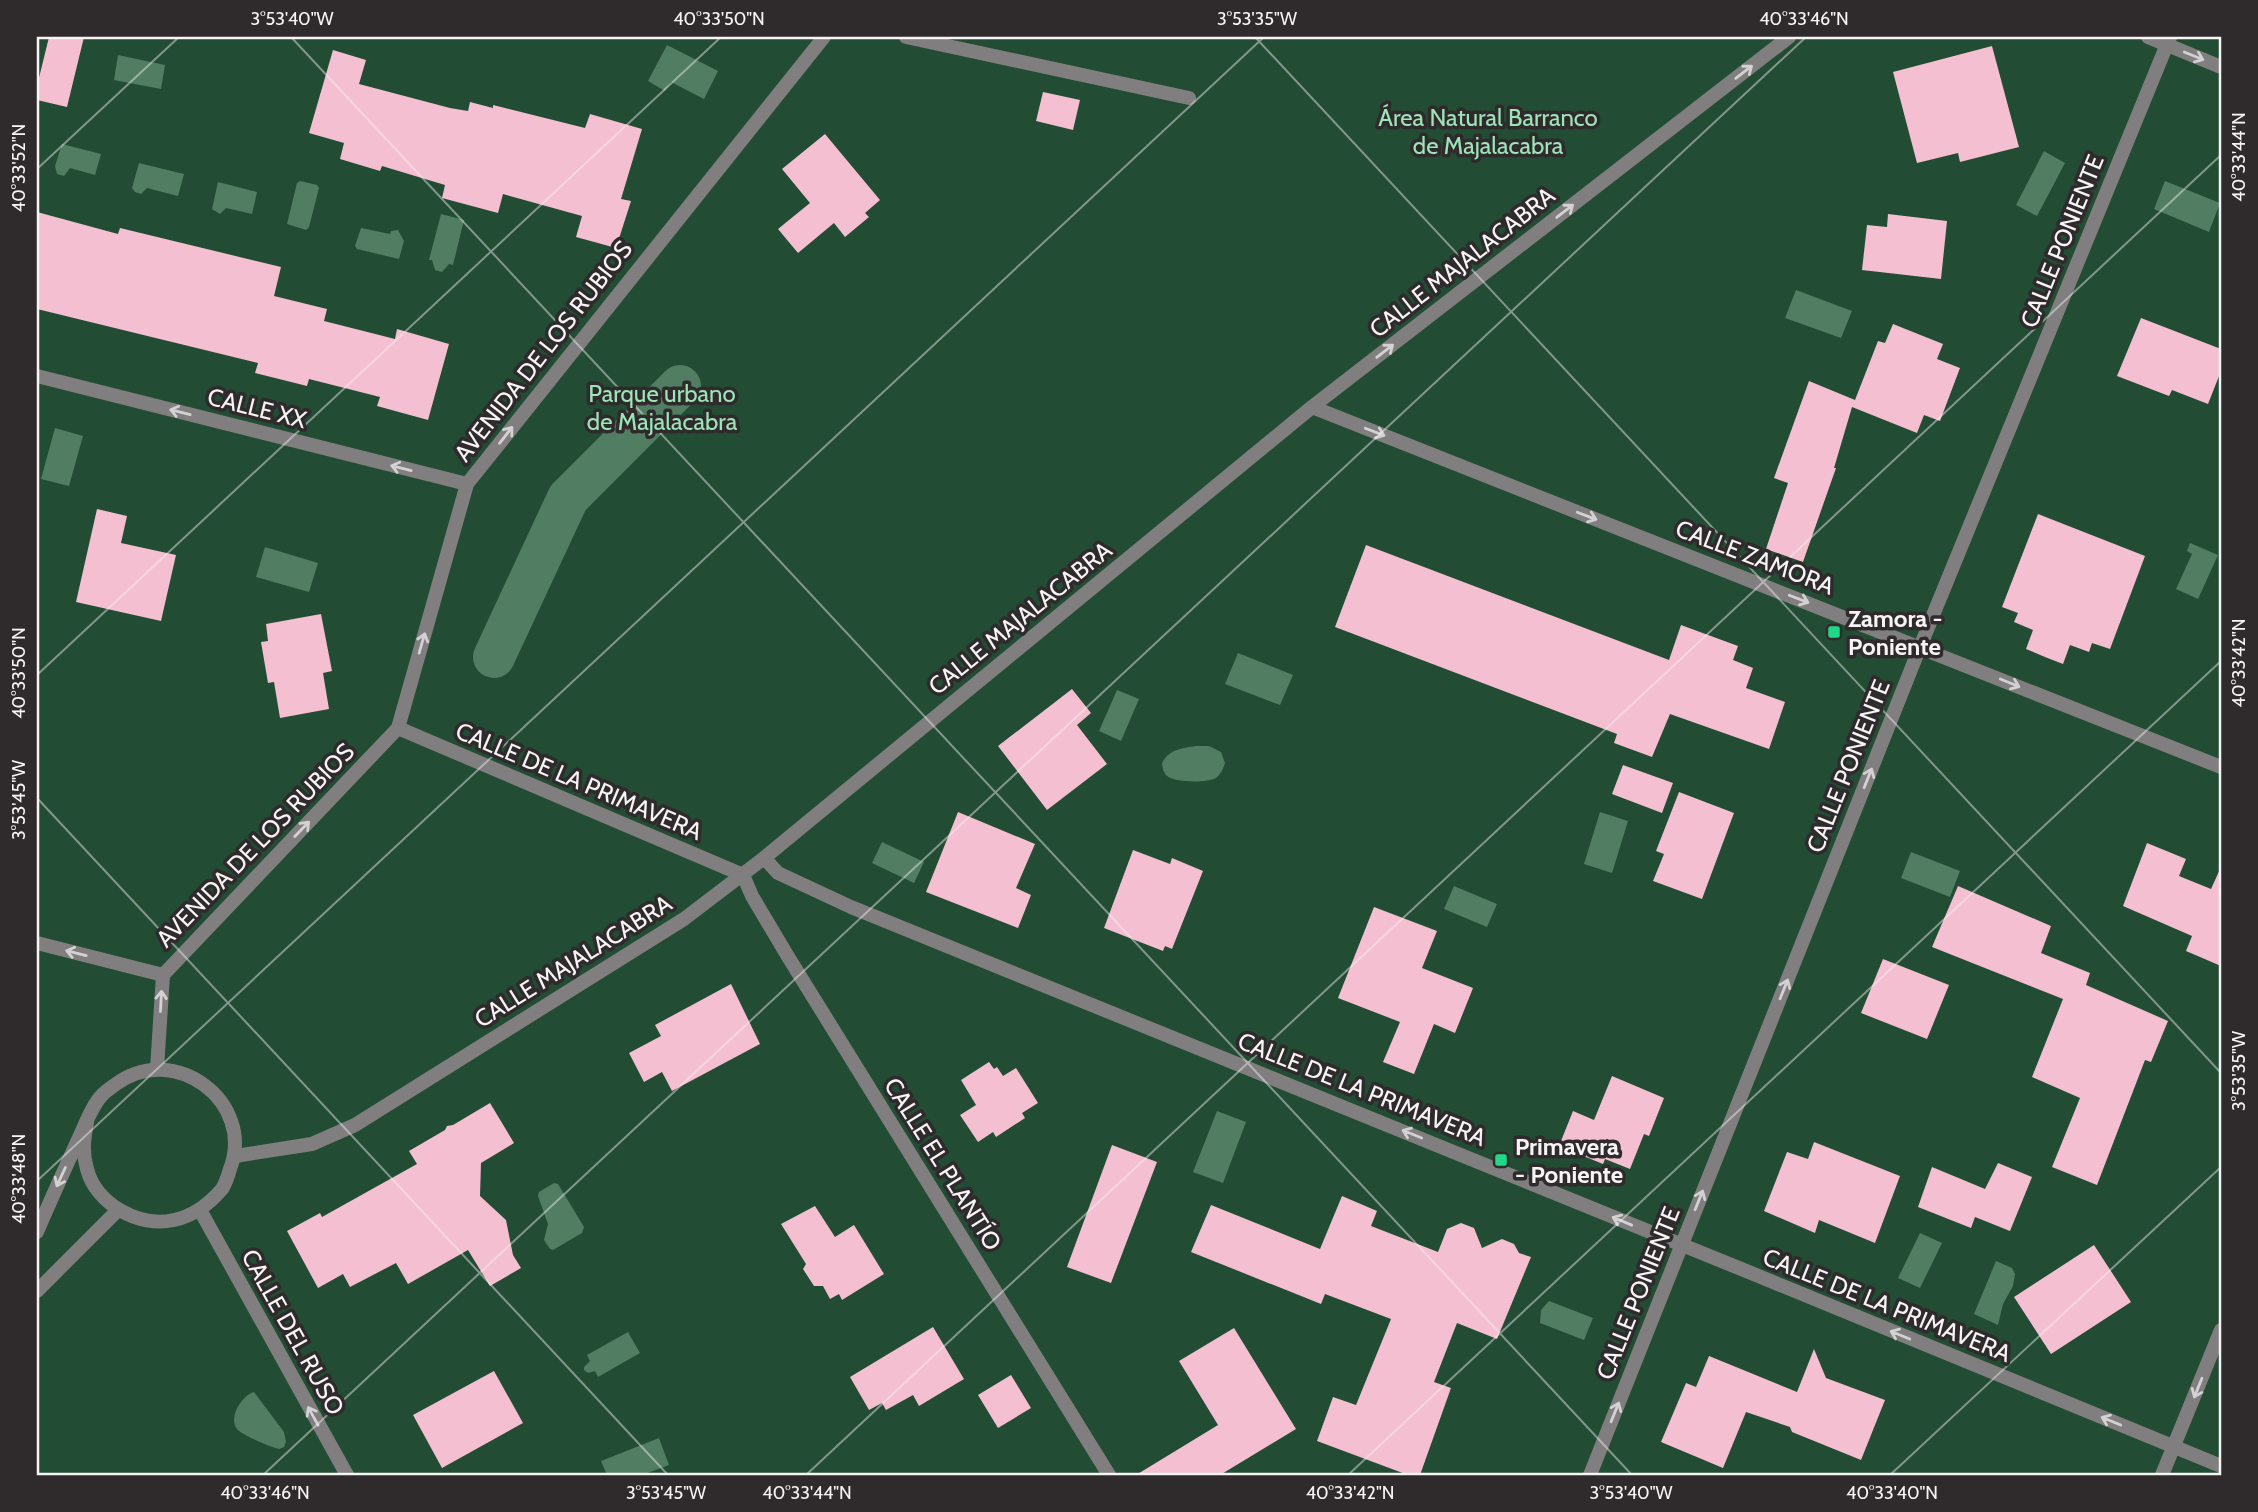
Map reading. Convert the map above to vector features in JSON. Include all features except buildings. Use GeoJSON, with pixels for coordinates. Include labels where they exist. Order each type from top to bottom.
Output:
{"type":"FeatureCollection","features":[{"type":"Feature","properties":{"kind":"street","name":"AVENIDA DE LOS RUBIOS"},"geometry":{"type":"LineString","coordinates":[[157,1069],[163,975],[398,728],[467,484],[824,37]]}},
{"type":"Feature","properties":{"kind":"street"},"geometry":{"type":"LineString","coordinates":[[906,37],[1189,98]]}},
{"type":"Feature","properties":{"kind":"street","name":"CALLE MAJALACABRA"},"geometry":{"type":"LineString","coordinates":[[235,1156],[312,1144],[355,1125],[684,919],[764,858],[1311,407],[1789,37]]}},
{"type":"Feature","properties":{"kind":"street"},"geometry":{"type":"LineString","coordinates":[[2148,37],[2168,41],[2221,67]]}},
{"type":"Feature","properties":{"kind":"street","name":"CALLE PONIENTE"},"geometry":{"type":"LineString","coordinates":[[1590,1475],[1920,647],[2168,41]]}},
{"type":"Feature","properties":{"kind":"street","name":"CALLE XX"},"geometry":{"type":"LineString","coordinates":[[37,376],[467,484]]}},
{"type":"Feature","properties":{"kind":"street","name":"CALLE ZAMORA"},"geometry":{"type":"LineString","coordinates":[[1311,407],[2221,767]]}},
{"type":"Feature","properties":{"kind":"street","name":"CALLE DE LA PRIMAVERA"},"geometry":{"type":"LineString","coordinates":[[398,728],[743,875]]}},
{"type":"Feature","properties":{"kind":"street","name":"CALLE DE LA PRIMAVERA"},"geometry":{"type":"LineString","coordinates":[[764,858],[778,873],[852,906],[2221,1466]]}},
{"type":"Feature","properties":{"kind":"street","name":"CALLE EL PLANTÍO"},"geometry":{"type":"LineString","coordinates":[[743,875],[752,896],[794,967],[1110,1475]]}},
{"type":"Feature","properties":{"kind":"street"},"geometry":{"type":"LineString","coordinates":[[37,943],[163,975]]}},
{"type":"Feature","properties":{"kind":"street"},"geometry":{"type":"LineString","coordinates":[[37,1232],[87,1122],[102,1095],[127,1076],[157,1069],[190,1075],[216,1094],[233,1123],[235,1156],[224,1187],[200,1210],[174,1221],[145,1221],[118,1210],[99,1194],[87,1171],[83,1147],[87,1122]]}},
{"type":"Feature","properties":{"kind":"street"},"geometry":{"type":"LineString","coordinates":[[37,1291],[118,1210]]}},
{"type":"Feature","properties":{"kind":"street","name":"CALLE DEL RUSO"},"geometry":{"type":"LineString","coordinates":[[200,1210],[346,1475]]}},
{"type":"Feature","properties":{"kind":"street"},"geometry":{"type":"LineString","coordinates":[[2162,1475],[2221,1330]]}},
{"type":"Feature","properties":{"kind":"green space"},"geometry":{"type":"Polygon","coordinates":[[[37,37],[2221,37],[2221,1475],[37,1475],[37,37]]]}},
{"type":"Feature","properties":{"kind":"shaded area"},"geometry":{"type":"Polygon","coordinates":[[[667,45],[718,71],[704,99],[671,82],[665,91],[648,81],[667,45]]]}},
{"type":"Feature","properties":{"kind":"shaded area"},"geometry":{"type":"Polygon","coordinates":[[[118,55],[165,65],[161,89],[114,80],[118,55]]]}},
{"type":"Feature","properties":{"kind":"shaded area"},"geometry":{"type":"Polygon","coordinates":[[[62,144],[101,154],[95,175],[70,168],[64,176],[57,174],[55,166],[62,144]]]}},
{"type":"Feature","properties":{"kind":"shaded area"},"geometry":{"type":"Polygon","coordinates":[[[2044,151],[2065,163],[2037,216],[2016,205],[2044,151]]]}},
{"type":"Feature","properties":{"kind":"shaded area"},"geometry":{"type":"Polygon","coordinates":[[[139,163],[184,174],[178,196],[147,188],[141,194],[135,192],[132,188],[139,163]]]}},
{"type":"Feature","properties":{"kind":"shaded area"},"geometry":{"type":"Polygon","coordinates":[[[300,181],[317,185],[319,188],[306,230],[287,224],[297,183],[300,181]]]}},
{"type":"Feature","properties":{"kind":"shaded area"},"geometry":{"type":"Polygon","coordinates":[[[2165,181],[2220,203],[2209,232],[2154,209],[2165,181]]]}},
{"type":"Feature","properties":{"kind":"shaded area"},"geometry":{"type":"Polygon","coordinates":[[[218,182],[257,192],[252,214],[226,208],[220,214],[212,209],[218,182]]]}},
{"type":"Feature","properties":{"kind":"shaded area"},"geometry":{"type":"Polygon","coordinates":[[[441,214],[464,220],[453,265],[449,264],[442,272],[435,270],[432,260],[429,260],[441,214]]]}},
{"type":"Feature","properties":{"kind":"shaded area"},"geometry":{"type":"Polygon","coordinates":[[[361,228],[390,234],[391,231],[398,230],[404,241],[399,259],[357,249],[355,246],[361,228]]]}},
{"type":"Feature","properties":{"kind":"shaded area"},"geometry":{"type":"Polygon","coordinates":[[[1796,290],[1852,311],[1841,338],[1785,318],[1796,290]]]}},
{"type":"Feature","properties":{"kind":"shaded area"},"geometry":{"type":"Polygon","coordinates":[[[55,428],[83,436],[69,486],[41,479],[55,428]]]}},
{"type":"Feature","properties":{"kind":"shaded area"},"geometry":{"type":"Polygon","coordinates":[[[2190,543],[2218,555],[2198,599],[2176,589],[2192,554],[2187,551],[2190,543]]]}},
{"type":"Feature","properties":{"kind":"shaded area"},"geometry":{"type":"Polygon","coordinates":[[[265,547],[318,563],[309,592],[256,577],[265,547]]]}},
{"type":"Feature","properties":{"kind":"shaded area"},"geometry":{"type":"Polygon","coordinates":[[[1238,653],[1293,675],[1280,705],[1225,684],[1238,653]]]}},
{"type":"Feature","properties":{"kind":"shaded area"},"geometry":{"type":"Polygon","coordinates":[[[1117,690],[1139,699],[1121,741],[1099,731],[1117,690]]]}},
{"type":"Feature","properties":{"kind":"shaded area"},"geometry":{"type":"Polygon","coordinates":[[[1209,746],[1221,752],[1225,763],[1216,778],[1190,781],[1176,780],[1166,775],[1162,764],[1167,756],[1176,750],[1209,746]]]}},
{"type":"Feature","properties":{"kind":"shaded area"},"geometry":{"type":"Polygon","coordinates":[[[1600,812],[1628,821],[1612,873],[1584,864],[1600,812]]]}},
{"type":"Feature","properties":{"kind":"shaded area"},"geometry":{"type":"Polygon","coordinates":[[[882,842],[924,862],[914,883],[872,863],[882,842]]]}},
{"type":"Feature","properties":{"kind":"shaded area"},"geometry":{"type":"Polygon","coordinates":[[[1911,852],[1960,871],[1950,897],[1901,878],[1911,852]]]}},
{"type":"Feature","properties":{"kind":"shaded area"},"geometry":{"type":"Polygon","coordinates":[[[1454,886],[1497,904],[1487,927],[1444,909],[1454,886]]]}},
{"type":"Feature","properties":{"kind":"shaded area"},"geometry":{"type":"Polygon","coordinates":[[[1217,1111],[1246,1122],[1223,1183],[1193,1172],[1217,1111]]]}},
{"type":"Feature","properties":{"kind":"shaded area"},"geometry":{"type":"Polygon","coordinates":[[[554,1183],[558,1184],[584,1227],[582,1233],[553,1250],[544,1240],[548,1224],[538,1196],[539,1192],[554,1183]]]}},
{"type":"Feature","properties":{"kind":"shaded area"},"geometry":{"type":"Polygon","coordinates":[[[1920,1233],[1942,1243],[1920,1288],[1898,1278],[1920,1233]]]}},
{"type":"Feature","properties":{"kind":"shaded area"},"geometry":{"type":"Polygon","coordinates":[[[1996,1261],[2012,1268],[2015,1274],[1998,1325],[1974,1314],[1996,1261]]]}},
{"type":"Feature","properties":{"kind":"shaded area"},"geometry":{"type":"Polygon","coordinates":[[[1549,1301],[1593,1318],[1584,1340],[1540,1323],[1541,1310],[1549,1301]]]}},
{"type":"Feature","properties":{"kind":"shaded area"},"geometry":{"type":"Polygon","coordinates":[[[628,1332],[640,1353],[598,1377],[595,1371],[588,1373],[584,1370],[590,1361],[587,1355],[628,1332]]]}},
{"type":"Feature","properties":{"kind":"shaded area"},"geometry":{"type":"Polygon","coordinates":[[[254,1392],[284,1432],[284,1447],[279,1449],[270,1446],[237,1429],[235,1413],[245,1398],[254,1392]]]}},
{"type":"Feature","properties":{"kind":"shaded area"},"geometry":{"type":"Polygon","coordinates":[[[659,1438],[669,1465],[642,1475],[607,1475],[601,1461],[659,1438]]]}},
{"type":"Feature","properties":{"kind":"waterway"},"geometry":{"type":"LineString","coordinates":[[494,657],[568,498],[680,386]]}},
{"type":"Feature","properties":{"kind":"place","name":"Zamora - Poniente"},"geometry":{"type":"Point","coordinates":[1834,632]}},
{"type":"Feature","properties":{"kind":"place","name":"Primavera - Poniente"},"geometry":{"type":"Point","coordinates":[1501,1160]}},
{"type":"Feature","properties":{"kind":"park label","name":"Área Natural Barranco de Majalacabra"},"geometry":{"type":"Point","coordinates":[1488,131]}},
{"type":"Feature","properties":{"kind":"park label","name":"Parque urbano de Majalacabra"},"geometry":{"type":"Point","coordinates":[662,407]}}]}
